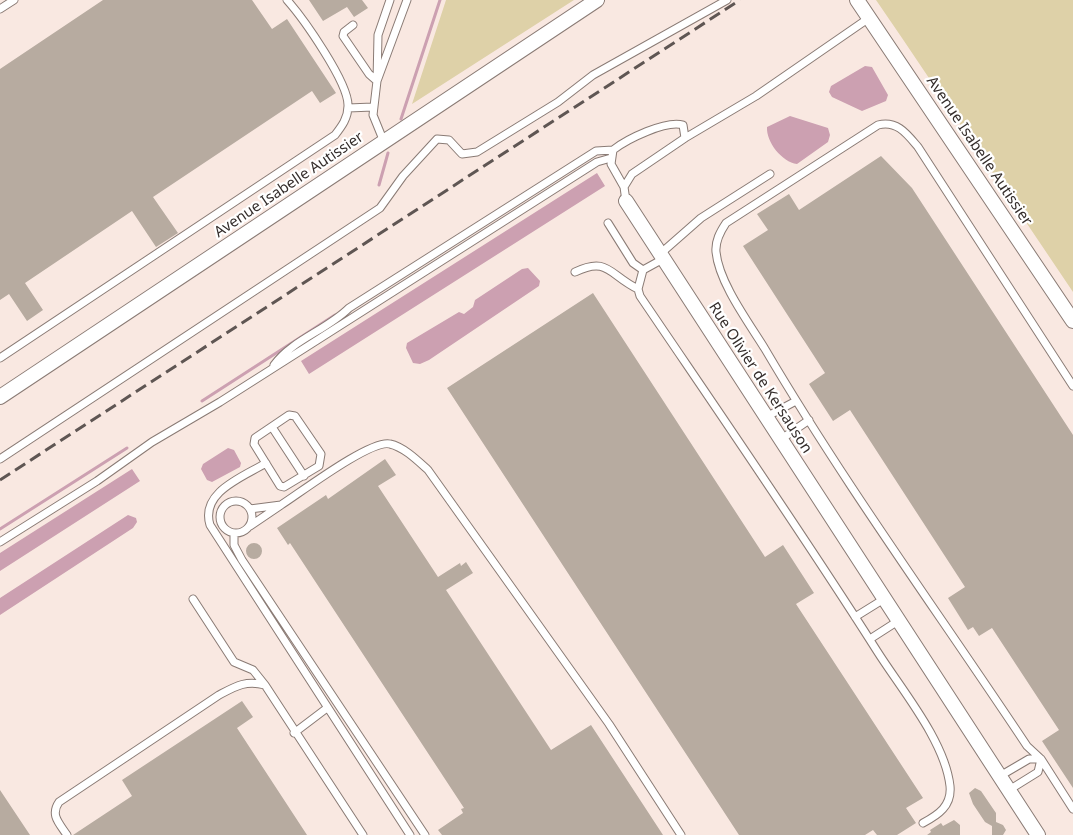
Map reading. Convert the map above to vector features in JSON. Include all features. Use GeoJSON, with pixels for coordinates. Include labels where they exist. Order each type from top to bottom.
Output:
{"type":"FeatureCollection","features":[{"type":"Feature","properties":{"kind":"street","name":"Avenue Isabelle Autissier"},"geometry":{"type":"LineString","coordinates":[[0,397],[597,0]]}},
{"type":"Feature","properties":{"kind":"street","name":"Avenue Isabelle Autissier"},"geometry":{"type":"LineString","coordinates":[[857,0],[1073,321]]}},
{"type":"Feature","properties":{"kind":"street","name":"Rue Olivier de Kersauson"},"geometry":{"type":"LineString","coordinates":[[625,194],[661,256],[1038,835]]}},
{"type":"Feature","properties":{"kind":"lane"},"geometry":{"type":"LineString","coordinates":[[0,9],[14,0]]}},
{"type":"Feature","properties":{"kind":"lane"},"geometry":{"type":"LineString","coordinates":[[0,358],[335,135],[345,123],[348,108],[345,86],[287,0]]}},
{"type":"Feature","properties":{"kind":"lane"},"geometry":{"type":"LineString","coordinates":[[384,142],[373,115],[373,107],[377,81],[378,35],[390,0]]}},
{"type":"Feature","properties":{"kind":"lane"},"geometry":{"type":"LineString","coordinates":[[377,81],[407,0]]}},
{"type":"Feature","properties":{"kind":"lane"},"geometry":{"type":"LineString","coordinates":[[0,459],[380,208],[403,176],[437,139],[449,140],[462,154],[477,152],[558,102],[592,75],[727,0]]}},
{"type":"Feature","properties":{"kind":"lane"},"geometry":{"type":"LineString","coordinates":[[625,194],[632,174],[685,138],[756,96],[869,18]]}},
{"type":"Feature","properties":{"kind":"lane"},"geometry":{"type":"LineString","coordinates":[[353,25],[344,32],[343,36],[369,74],[377,81]]}},
{"type":"Feature","properties":{"kind":"lane"},"geometry":{"type":"LineString","coordinates":[[348,108],[373,107]]}},
{"type":"Feature","properties":{"kind":"lane"},"geometry":{"type":"LineString","coordinates":[[625,194],[611,158],[613,150],[621,143],[669,124],[682,125],[685,138]]}},
{"type":"Feature","properties":{"kind":"lane"},"geometry":{"type":"LineString","coordinates":[[1073,386],[918,147],[899,127],[883,124],[726,223],[716,242],[716,254],[734,298],[796,401],[1027,746],[1041,759],[1073,809]]}},
{"type":"Feature","properties":{"kind":"lane"},"geometry":{"type":"LineString","coordinates":[[270,370],[279,358],[336,320],[349,308],[596,151],[613,150]]}},
{"type":"Feature","properties":{"kind":"lane"},"geometry":{"type":"LineString","coordinates":[[0,542],[97,481],[152,442],[270,370],[597,162],[611,158]]}},
{"type":"Feature","properties":{"kind":"lane"},"geometry":{"type":"LineString","coordinates":[[770,174],[701,219],[643,270],[638,288],[640,296],[870,639],[938,747],[950,787],[945,808],[923,824]]}},
{"type":"Feature","properties":{"kind":"lane"},"geometry":{"type":"LineString","coordinates":[[608,223],[633,263],[643,270]]}},
{"type":"Feature","properties":{"kind":"lane"},"geometry":{"type":"LineString","coordinates":[[574,272],[598,264],[605,266],[620,280],[638,288]]}},
{"type":"Feature","properties":{"kind":"lane"},"geometry":{"type":"LineString","coordinates":[[765,417],[796,401]]}},
{"type":"Feature","properties":{"kind":"lane"},"geometry":{"type":"LineString","coordinates":[[290,415],[296,416],[321,454],[320,466],[284,487],[254,444],[255,438],[272,427],[290,415]]}},
{"type":"Feature","properties":{"kind":"lane"},"geometry":{"type":"LineString","coordinates":[[780,440],[809,420]]}},
{"type":"Feature","properties":{"kind":"lane"},"geometry":{"type":"LineString","coordinates":[[272,427],[304,476]]}},
{"type":"Feature","properties":{"kind":"lane"},"geometry":{"type":"LineString","coordinates":[[250,526],[253,518],[250,509],[244,503],[234,501],[226,505],[221,512],[221,521],[225,529],[234,533],[243,532],[354,457],[379,444],[390,444],[409,454],[428,470],[609,724],[681,835]]}},
{"type":"Feature","properties":{"kind":"lane"},"geometry":{"type":"LineString","coordinates":[[266,463],[213,497],[208,508],[210,525],[410,835]]}},
{"type":"Feature","properties":{"kind":"lane"},"geometry":{"type":"LineString","coordinates":[[250,509],[281,505]]}},
{"type":"Feature","properties":{"kind":"lane"},"geometry":{"type":"LineString","coordinates":[[234,533],[234,545],[242,560],[425,835]]}},
{"type":"Feature","properties":{"kind":"lane"},"geometry":{"type":"LineString","coordinates":[[855,617],[884,599]]}},
{"type":"Feature","properties":{"kind":"lane"},"geometry":{"type":"LineString","coordinates":[[193,600],[234,662],[253,670],[265,685],[363,835]]}},
{"type":"Feature","properties":{"kind":"lane"},"geometry":{"type":"LineString","coordinates":[[870,639],[898,621]]}},
{"type":"Feature","properties":{"kind":"lane"},"geometry":{"type":"LineString","coordinates":[[67,835],[55,816],[55,809],[59,802],[219,694],[240,683],[253,682],[265,685]]}},
{"type":"Feature","properties":{"kind":"lane"},"geometry":{"type":"LineString","coordinates":[[294,732],[327,708]]}},
{"type":"Feature","properties":{"kind":"lane"},"geometry":{"type":"LineString","coordinates":[[1000,776],[1029,759],[1041,759]]}},
{"type":"Feature","properties":{"kind":"lane"},"geometry":{"type":"LineString","coordinates":[[1009,790],[1038,772],[1041,759]]}},
{"type":"Feature","properties":{"kind":"shaded area"},"geometry":{"type":"Polygon","coordinates":[[[446,0],[574,0],[412,104],[446,0]]]}},
{"type":"Feature","properties":{"kind":"shaded area"},"geometry":{"type":"Polygon","coordinates":[[[876,0],[1073,0],[1073,292],[902,38],[876,0]]]}},
{"type":"Feature","properties":{"kind":"shaded area"},"geometry":{"type":"Polygon","coordinates":[[[865,66],[872,67],[888,95],[886,101],[862,111],[832,97],[829,92],[831,86],[865,66]]]}},
{"type":"Feature","properties":{"kind":"shaded area"},"geometry":{"type":"Polygon","coordinates":[[[790,116],[828,128],[830,135],[828,142],[797,164],[786,159],[776,150],[767,133],[767,127],[790,116]]]}},
{"type":"Feature","properties":{"kind":"shaded area"},"geometry":{"type":"Polygon","coordinates":[[[597,173],[605,186],[309,374],[301,361],[597,173]]]}},
{"type":"Feature","properties":{"kind":"shaded area"},"geometry":{"type":"Polygon","coordinates":[[[528,268],[540,281],[539,286],[429,360],[420,364],[413,363],[406,348],[407,343],[459,312],[464,314],[473,307],[475,300],[522,269],[528,268]]]}},
{"type":"Feature","properties":{"kind":"shaded area"},"geometry":{"type":"Polygon","coordinates":[[[228,448],[234,450],[241,463],[240,467],[212,482],[207,480],[201,469],[203,464],[228,448]]]}},
{"type":"Feature","properties":{"kind":"shaded area"},"geometry":{"type":"Polygon","coordinates":[[[132,469],[140,481],[0,571],[0,553],[132,469]]]}},
{"type":"Feature","properties":{"kind":"shaded area"},"geometry":{"type":"Polygon","coordinates":[[[128,515],[136,518],[137,522],[133,528],[0,615],[0,598],[128,515]]]}},
{"type":"Feature","properties":{"kind":"building"},"geometry":{"type":"Polygon","coordinates":[[[103,0],[252,0],[272,29],[287,19],[336,93],[320,103],[312,91],[153,197],[178,233],[156,247],[132,211],[25,283],[43,310],[27,321],[9,294],[0,300],[0,69],[103,0]]]}},
{"type":"Feature","properties":{"kind":"building"},"geometry":{"type":"Polygon","coordinates":[[[309,0],[362,0],[368,8],[354,17],[347,7],[323,21],[309,0]]]}},
{"type":"Feature","properties":{"kind":"building"},"geometry":{"type":"Polygon","coordinates":[[[881,156],[912,188],[1073,435],[1073,788],[1042,741],[1059,730],[992,628],[979,636],[973,627],[968,630],[948,598],[965,587],[850,410],[833,421],[809,384],[825,373],[743,246],[768,230],[757,214],[789,194],[799,210],[881,156]]]}},
{"type":"Feature","properties":{"kind":"building"},"geometry":{"type":"Polygon","coordinates":[[[593,293],[765,557],[783,545],[814,593],[796,604],[923,798],[906,808],[916,823],[897,835],[877,835],[873,830],[865,835],[739,835],[447,388],[593,293]]]}},
{"type":"Feature","properties":{"kind":"building"},"geometry":{"type":"Polygon","coordinates":[[[385,459],[396,475],[378,486],[438,577],[460,563],[461,566],[466,562],[473,573],[446,590],[551,750],[591,725],[663,835],[442,835],[438,830],[463,813],[461,809],[464,808],[290,543],[288,545],[277,528],[326,495],[328,499],[385,459]]]}},
{"type":"Feature","properties":{"kind":"building"},"geometry":{"type":"Polygon","coordinates":[[[254,543],[262,551],[254,559],[246,551],[254,543]]]}},
{"type":"Feature","properties":{"kind":"building"},"geometry":{"type":"Polygon","coordinates":[[[242,701],[253,717],[237,728],[307,835],[73,835],[132,796],[122,780],[242,701]]]}},
{"type":"Feature","properties":{"kind":"building"},"geometry":{"type":"Polygon","coordinates":[[[975,788],[981,791],[996,813],[996,822],[1003,825],[1006,830],[1003,835],[992,835],[992,826],[985,822],[973,804],[969,793],[975,788]]]}},
{"type":"Feature","properties":{"kind":"building"},"geometry":{"type":"Polygon","coordinates":[[[0,790],[30,835],[0,835],[0,790]]]}},
{"type":"Feature","properties":{"kind":"building"},"geometry":{"type":"Polygon","coordinates":[[[954,820],[960,825],[960,835],[927,835],[931,832],[930,830],[941,823],[943,826],[954,820]]]}},
{"type":"Feature","properties":{"kind":"waterway"},"geometry":{"type":"LineString","coordinates":[[401,119],[440,0]]}},
{"type":"Feature","properties":{"kind":"waterway"},"geometry":{"type":"LineString","coordinates":[[379,185],[388,153]]}},
{"type":"Feature","properties":{"kind":"waterway"},"geometry":{"type":"LineString","coordinates":[[202,401],[335,315]]}},
{"type":"Feature","properties":{"kind":"waterway"},"geometry":{"type":"LineString","coordinates":[[0,529],[127,448]]}},
{"type":"Feature","properties":{"kind":"railway"},"geometry":{"type":"LineString","coordinates":[[0,480],[740,0]]}}]}
